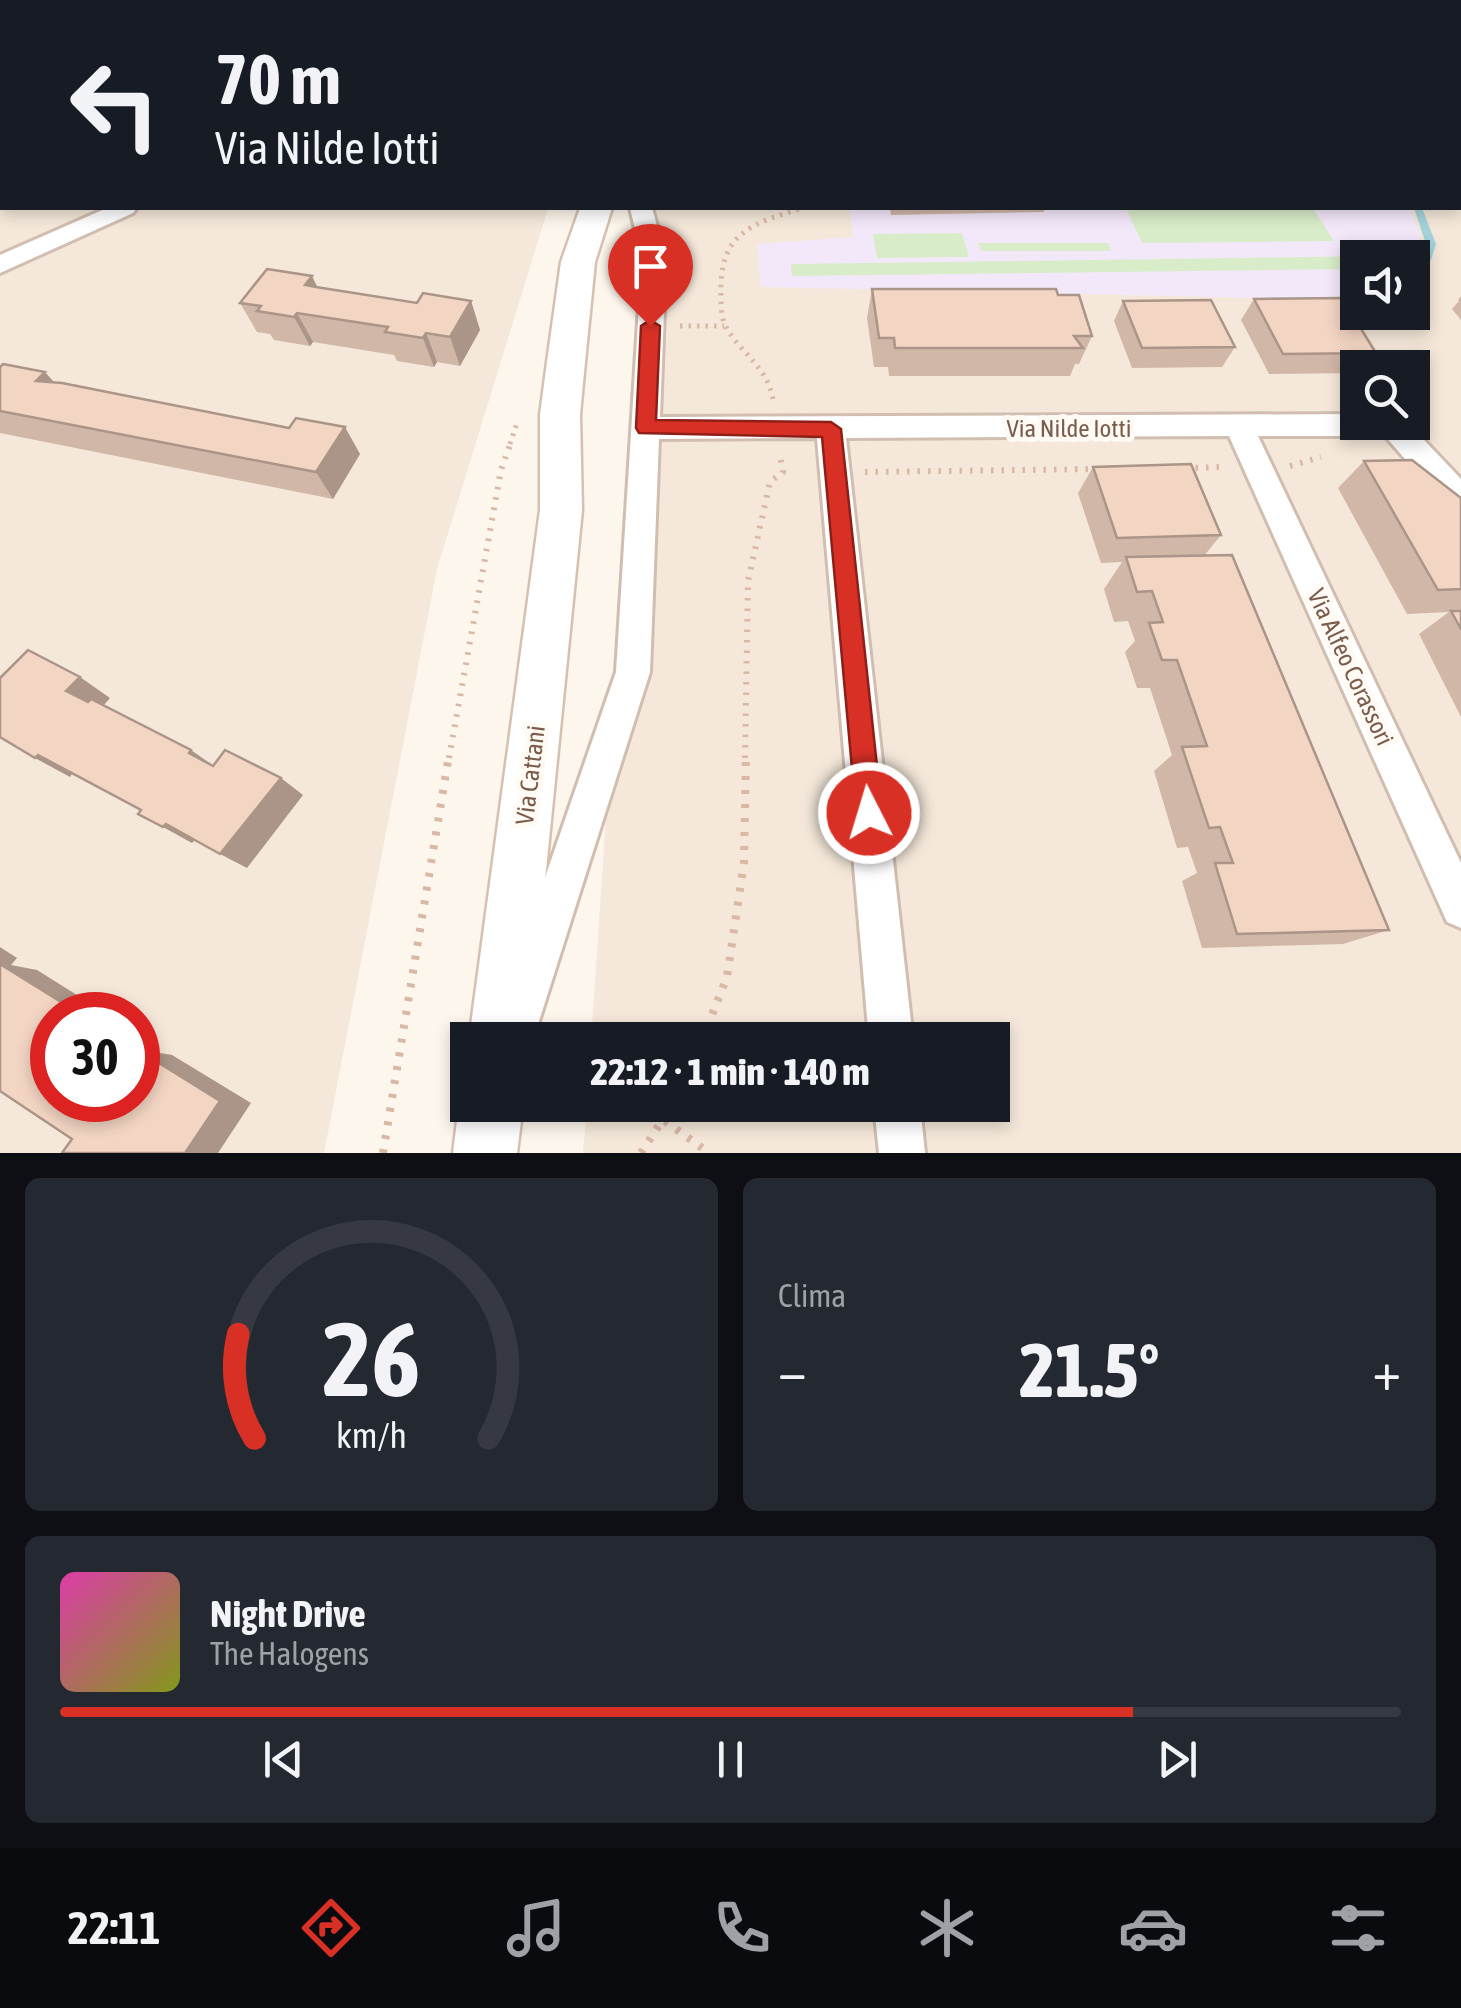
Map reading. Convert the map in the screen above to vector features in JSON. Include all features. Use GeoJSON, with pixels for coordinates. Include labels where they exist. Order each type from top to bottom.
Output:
{"type":"FeatureCollection","features":[{"type":"Feature","properties":{"kind":"main road","name":"Via Cattani"},"geometry":{"type":"LineString","coordinates":[[501,1022],[561,510],[590,418],[607,265],[595,215]]}},
{"type":"Feature","properties":{"kind":"main road"},"geometry":{"type":"LineString","coordinates":[[486,1153],[489,1122]]}},
{"type":"Feature","properties":{"kind":"street"},"geometry":{"type":"LineString","coordinates":[[0,265],[121,210]]}},
{"type":"Feature","properties":{"kind":"street"},"geometry":{"type":"LineString","coordinates":[[517,1022],[633,672],[654,258],[642,210]]}},
{"type":"Feature","properties":{"kind":"street","name":"Via Nilde Iotti"},"geometry":{"type":"LineString","coordinates":[[646,428],[1240,428],[1392,424],[1444,483],[1461,496]]}},
{"type":"Feature","properties":{"kind":"street","name":"Via Alfeo Corassori"},"geometry":{"type":"LineString","coordinates":[[1240,428],[1461,908]]}},
{"type":"Feature","properties":{"kind":"street"},"geometry":{"type":"LineString","coordinates":[[831,429],[889,1022]]}},
{"type":"Feature","properties":{"kind":"street"},"geometry":{"type":"LineString","coordinates":[[899,1122],[902,1153]]}},
{"type":"Feature","properties":{"kind":"path"},"geometry":{"type":"LineString","coordinates":[[783,472],[772,383],[724,326],[720,276],[726,247],[738,232],[797,210]]}},
{"type":"Feature","properties":{"kind":"path"},"geometry":{"type":"LineString","coordinates":[[384,1153],[438,816],[501,470],[522,408]]}},
{"type":"Feature","properties":{"kind":"path"},"geometry":{"type":"LineString","coordinates":[[1182,468],[1293,466],[1335,452]]}},
{"type":"Feature","properties":{"kind":"path"},"geometry":{"type":"LineString","coordinates":[[709,1022],[727,977],[744,862],[748,581],[770,482],[783,472],[1106,468]]}},
{"type":"Feature","properties":{"kind":"path"},"geometry":{"type":"LineString","coordinates":[[641,1153],[664,1122]]}},
{"type":"Feature","properties":{"kind":"path"},"geometry":{"type":"LineString","coordinates":[[666,1122],[709,1153]]}},
{"type":"Feature","properties":{"kind":"shaded area"},"geometry":{"type":"Polygon","coordinates":[[[0,210],[546,210],[437,569],[324,1153],[0,1153],[0,210]]]}},
{"type":"Feature","properties":{"kind":"shaded area"},"geometry":{"type":"Polygon","coordinates":[[[647,210],[1461,210],[1461,1153],[583,1153],[586,1122],[1010,1122],[1010,1022],[592,1022],[647,210]]]}},
{"type":"Feature","properties":{"kind":"shaded area"},"geometry":{"type":"Polygon","coordinates":[[[849,210],[1411,210],[1421,237],[1340,240],[1340,300],[761,287],[757,244],[853,237],[849,210]]]}},
{"type":"Feature","properties":{"kind":"green space"},"geometry":{"type":"Polygon","coordinates":[[[1127,210],[1314,210],[1334,241],[1142,243],[1127,210]]]}},
{"type":"Feature","properties":{"kind":"green space"},"geometry":{"type":"Polygon","coordinates":[[[962,233],[969,257],[877,258],[873,234],[962,233]]]}},
{"type":"Feature","properties":{"kind":"green space"},"geometry":{"type":"Polygon","coordinates":[[[978,243],[1108,243],[1111,251],[981,251],[978,243]]]}},
{"type":"Feature","properties":{"kind":"green space"},"geometry":{"type":"Polygon","coordinates":[[[1340,256],[1340,269],[792,276],[791,264],[1340,256]]]}},
{"type":"Feature","properties":{"kind":"building"},"geometry":{"type":"Polygon","coordinates":[[[267,269],[312,276],[305,285],[417,303],[423,293],[471,301],[450,337],[426,333],[423,338],[385,332],[388,327],[257,311],[261,306],[240,303],[267,269]]]}},
{"type":"Feature","properties":{"kind":"building"},"geometry":{"type":"Polygon","coordinates":[[[872,289],[1056,289],[1058,295],[1079,295],[1092,336],[1074,336],[1083,348],[895,348],[894,338],[879,338],[872,289]]]}},
{"type":"Feature","properties":{"kind":"building"},"geometry":{"type":"Polygon","coordinates":[[[1340,298],[1340,330],[1362,330],[1374,350],[1283,354],[1254,299],[1340,298]]]}},
{"type":"Feature","properties":{"kind":"building"},"geometry":{"type":"Polygon","coordinates":[[[1211,300],[1235,347],[1142,348],[1123,301],[1211,300]]]}},
{"type":"Feature","properties":{"kind":"building"},"geometry":{"type":"Polygon","coordinates":[[[3,364],[45,372],[36,381],[289,428],[296,418],[345,427],[316,472],[0,411],[3,364]]]}},
{"type":"Feature","properties":{"kind":"building"},"geometry":{"type":"Polygon","coordinates":[[[1412,460],[1461,498],[1461,589],[1438,590],[1364,461],[1412,460]]]}},
{"type":"Feature","properties":{"kind":"building"},"geometry":{"type":"Polygon","coordinates":[[[1191,464],[1221,535],[1117,538],[1093,467],[1191,464]]]}},
{"type":"Feature","properties":{"kind":"building"},"geometry":{"type":"Polygon","coordinates":[[[1232,555],[1389,930],[1237,934],[1215,863],[1233,863],[1220,827],[1209,828],[1182,747],[1207,746],[1177,660],[1162,660],[1149,623],[1163,622],[1152,591],[1137,592],[1126,557],[1232,555]]]}},
{"type":"Feature","properties":{"kind":"building"},"geometry":{"type":"Polygon","coordinates":[[[1451,611],[1461,611],[1461,629],[1451,611]]]}},
{"type":"Feature","properties":{"kind":"building"},"geometry":{"type":"Polygon","coordinates":[[[28,650],[80,677],[66,691],[88,702],[91,699],[191,750],[189,753],[213,766],[225,750],[281,778],[220,854],[166,824],[163,827],[138,814],[141,810],[0,737],[0,678],[28,650]]]}},
{"type":"Feature","properties":{"kind":"building"},"geometry":{"type":"Polygon","coordinates":[[[0,964],[45,992],[30,992],[30,1111],[0,1091],[0,964]]]}},
{"type":"Feature","properties":{"kind":"building"},"geometry":{"type":"Polygon","coordinates":[[[160,1064],[220,1101],[185,1153],[62,1153],[72,1139],[46,1122],[160,1122],[160,1064]]]}},
{"type":"Feature","properties":{"kind":"waterway"},"geometry":{"type":"LineString","coordinates":[[1419,210],[1430,240]]}},
{"type":"Feature","properties":{"kind":"waterway"},"geometry":{"type":"LineString","coordinates":[[1430,241],[1430,247]]}},
{"type":"Feature","properties":{"kind":"route"},"geometry":{"type":"LineString","coordinates":[[650,326],[646,428],[831,429],[869,813]]}}]}
